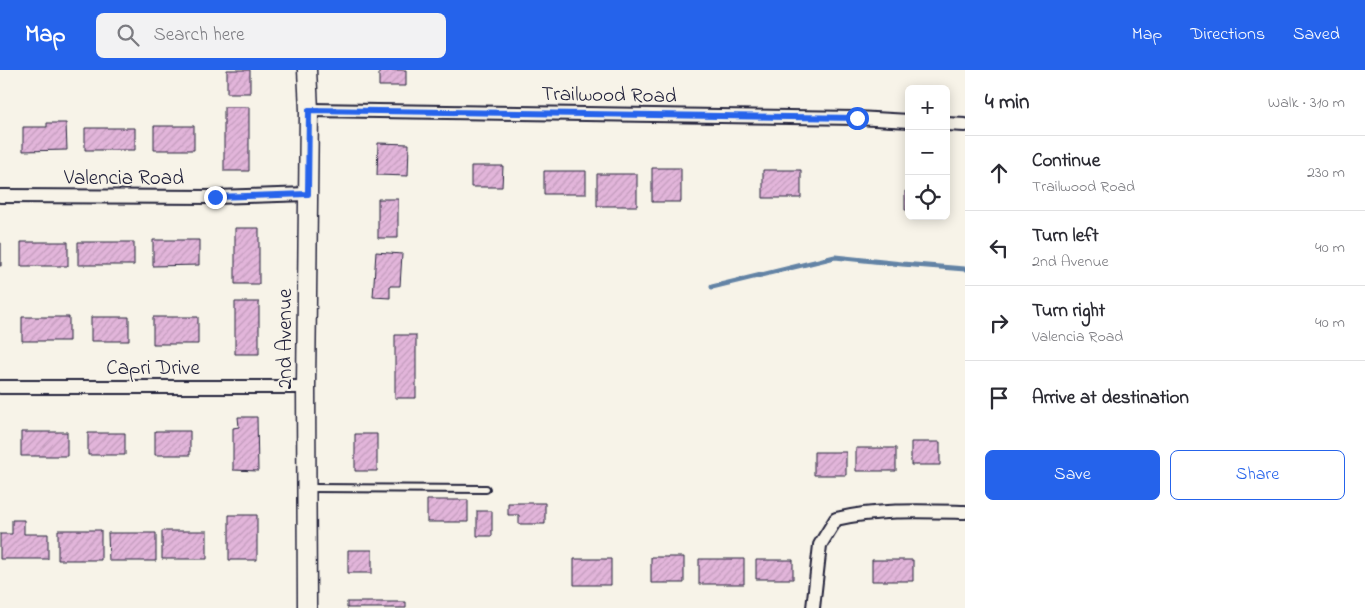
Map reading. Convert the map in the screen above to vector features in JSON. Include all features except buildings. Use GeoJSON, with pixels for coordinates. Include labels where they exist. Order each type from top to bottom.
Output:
{"type":"FeatureCollection","features":[{"type":"Feature","properties":{"kind":"street","name":"2nd Avenue"},"geometry":{"type":"LineString","coordinates":[[307,70],[309,110],[306,386],[307,608]]}},
{"type":"Feature","properties":{"kind":"street","name":"Trailwood Road"},"geometry":{"type":"LineString","coordinates":[[309,110],[857,118],[905,121]]}},
{"type":"Feature","properties":{"kind":"street"},"geometry":{"type":"LineString","coordinates":[[950,124],[965,125]]}},
{"type":"Feature","properties":{"kind":"street","name":"Valencia Road"},"geometry":{"type":"LineString","coordinates":[[0,196],[215,197],[308,194]]}},
{"type":"Feature","properties":{"kind":"street","name":"Capri Drive"},"geometry":{"type":"LineString","coordinates":[[0,387],[306,386]]}},
{"type":"Feature","properties":{"kind":"street"},"geometry":{"type":"LineString","coordinates":[[813,608],[820,545],[836,519],[898,512],[965,512]]}},
{"type":"Feature","properties":{"kind":"lane"},"geometry":{"type":"LineString","coordinates":[[307,488],[486,490]]}},
{"type":"Feature","properties":{"kind":"waterway"},"geometry":{"type":"LineString","coordinates":[[712,287],[835,257],[965,269]]}},
{"type":"Feature","properties":{"kind":"route"},"geometry":{"type":"LineString","coordinates":[[215,197],[308,194],[309,110],[857,118]]}}]}
